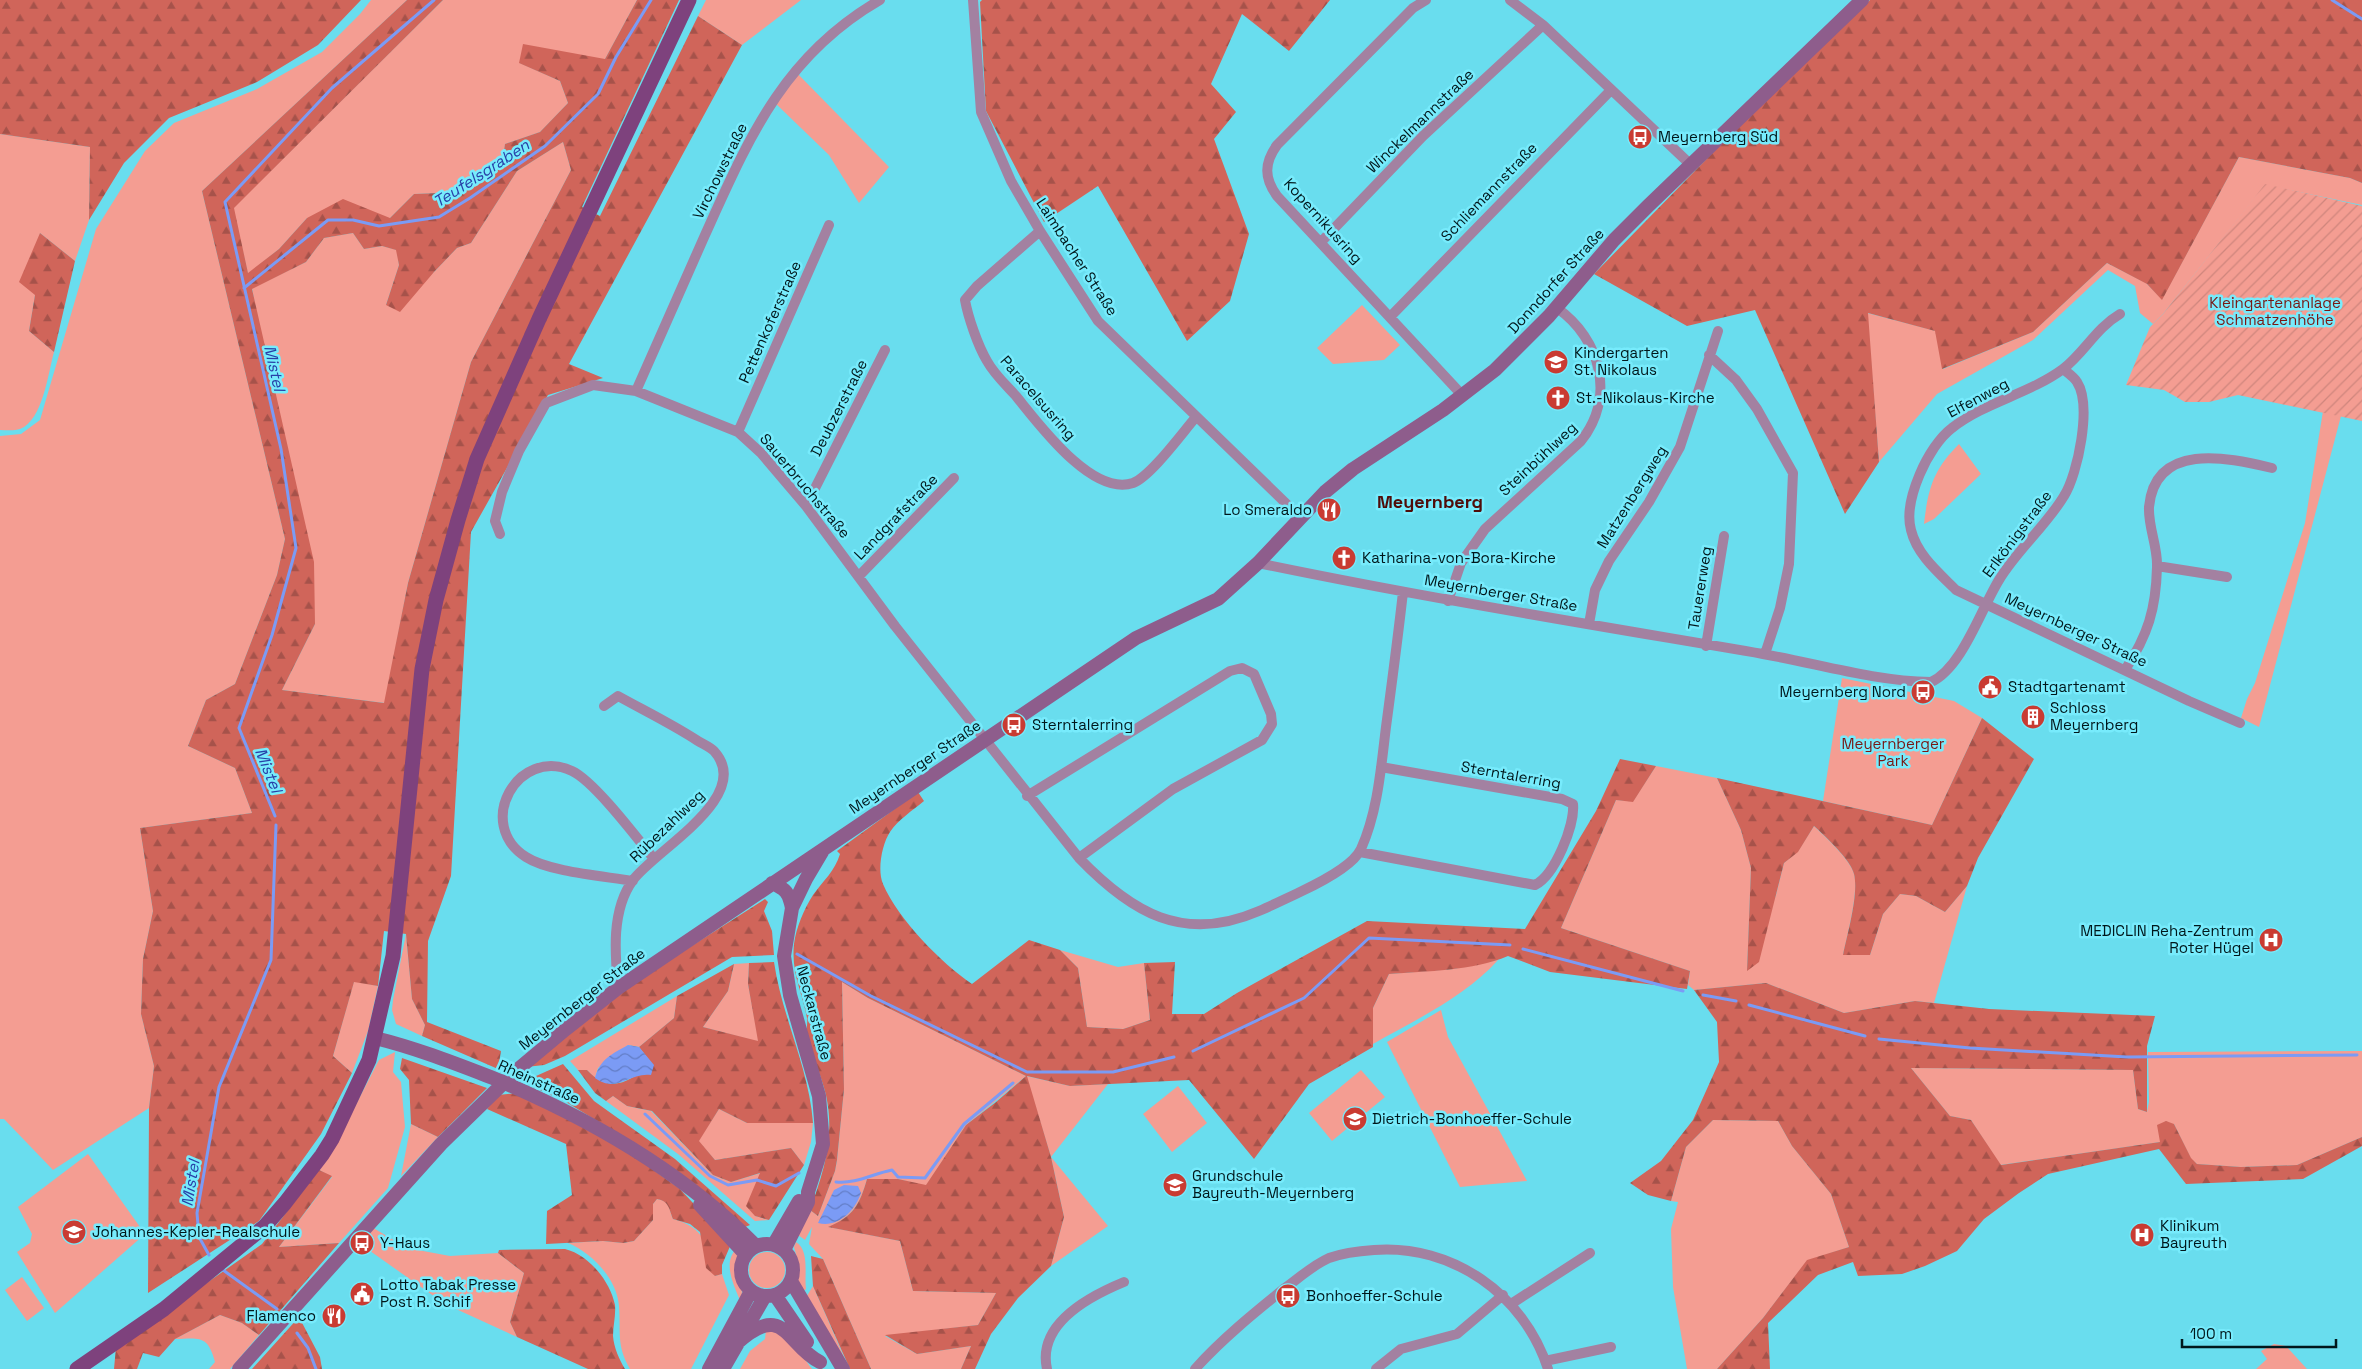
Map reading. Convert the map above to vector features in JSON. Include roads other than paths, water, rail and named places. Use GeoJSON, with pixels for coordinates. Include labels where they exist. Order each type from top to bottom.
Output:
{"type":"FeatureCollection","features":[{"type":"Feature","properties":{"kind":"main road"},"geometry":{"type":"LineString","coordinates":[[77,1369],[164,1309],[265,1226],[322,1155],[365,1068],[375,1038],[393,956],[422,669],[436,600],[458,520],[478,459],[536,326],[689,0]]}},
{"type":"Feature","properties":{"kind":"street","name":"Virchowstraße"},"geometry":{"type":"LineString","coordinates":[[636,391],[744,148],[773,101],[802,62],[830,35],[880,0]]}},
{"type":"Feature","properties":{"kind":"street","name":"Laimbacher Straße"},"geometry":{"type":"LineString","coordinates":[[973,0],[981,112],[1011,181],[1040,231],[1098,321],[1300,516]]}},
{"type":"Feature","properties":{"kind":"street","name":"Kopernikusring"},"geometry":{"type":"LineString","coordinates":[[1426,0],[1413,8],[1277,145],[1269,156],[1266,167],[1271,188],[1463,396]]}},
{"type":"Feature","properties":{"kind":"street"},"geometry":{"type":"LineString","coordinates":[[1510,0],[1543,25],[1691,165]]}},
{"type":"Feature","properties":{"kind":"street","name":"Donndorfer Straße"},"geometry":{"type":"LineString","coordinates":[[1258,563],[1324,492],[1353,469],[1463,396],[1516,351],[1557,308],[1614,240],[1862,0]]}},
{"type":"Feature","properties":{"kind":"street","name":"Winckelmannstraße"},"geometry":{"type":"LineString","coordinates":[[1321,242],[1423,136],[1543,25]]}},
{"type":"Feature","properties":{"kind":"street","name":"Schliemannstraße"},"geometry":{"type":"LineString","coordinates":[[1390,317],[1611,90]]}},
{"type":"Feature","properties":{"kind":"street","name":"Pettenkoferstraße"},"geometry":{"type":"LineString","coordinates":[[738,432],[830,225]]}},
{"type":"Feature","properties":{"kind":"street","name":"Paracelsusring"},"geometry":{"type":"LineString","coordinates":[[1040,231],[977,286],[966,300],[967,310],[986,360],[1055,445],[1081,467],[1102,479],[1120,485],[1143,477],[1196,417]]}},
{"type":"Feature","properties":{"kind":"street","name":"Steinbühlweg"},"geometry":{"type":"LineString","coordinates":[[1448,601],[1461,563],[1485,529],[1581,441],[1590,430],[1601,395],[1602,379],[1598,362],[1584,333],[1569,316],[1557,308]]}},
{"type":"Feature","properties":{"kind":"street","name":"Elfenweg"},"geometry":{"type":"LineString","coordinates":[[1984,604],[1956,590],[1928,564],[1911,531],[1910,510],[1919,474],[1951,428],[1991,405],[2028,390],[2063,369],[2108,321],[2120,314]]}},
{"type":"Feature","properties":{"kind":"street","name":"Matzenbergweg"},"geometry":{"type":"LineString","coordinates":[[1589,624],[1595,590],[1609,561],[1649,502],[1680,446],[1718,331]]}},
{"type":"Feature","properties":{"kind":"street","name":"Deubzerstraße"},"geometry":{"type":"LineString","coordinates":[[806,506],[885,350]]}},
{"type":"Feature","properties":{"kind":"street"},"geometry":{"type":"LineString","coordinates":[[1709,355],[1736,380],[1757,409],[1793,473],[1789,564],[1780,608],[1765,654]]}},
{"type":"Feature","properties":{"kind":"street","name":"Erlkönigstraße"},"geometry":{"type":"LineString","coordinates":[[1984,604],[2006,569],[2065,495],[2077,459],[2083,431],[2083,416],[2078,382],[2063,369]]}},
{"type":"Feature","properties":{"kind":"street","name":"Sauerbruchstraße"},"geometry":{"type":"LineString","coordinates":[[500,534],[495,521],[502,492],[519,451],[546,403],[593,385],[636,391],[738,432],[761,453],[806,506],[895,626],[985,740]]}},
{"type":"Feature","properties":{"kind":"street"},"geometry":{"type":"LineString","coordinates":[[2124,670],[2138,650],[2150,624],[2157,566],[2149,509],[2153,486],[2167,467],[2184,460],[2206,459],[2246,462],[2272,468]]}},
{"type":"Feature","properties":{"kind":"street","name":"Landgrafstraße"},"geometry":{"type":"LineString","coordinates":[[859,576],[954,478]]}},
{"type":"Feature","properties":{"kind":"street","name":"Tauererweg"},"geometry":{"type":"LineString","coordinates":[[1706,646],[1724,536]]}},
{"type":"Feature","properties":{"kind":"street","name":"Meyernberger Straße"},"geometry":{"type":"LineString","coordinates":[[239,1369],[389,1200],[484,1102],[514,1073],[618,988],[1136,638],[1218,599],[1258,563],[1448,601],[1589,624],[1706,646],[1765,654],[1856,674],[1931,682],[1941,677],[1949,669],[1970,636],[1984,604],[2188,701],[2240,723]]}},
{"type":"Feature","properties":{"kind":"street"},"geometry":{"type":"LineString","coordinates":[[2157,566],[2227,577]]}},
{"type":"Feature","properties":{"kind":"street"},"geometry":{"type":"LineString","coordinates":[[985,740],[1078,858],[1104,884],[1145,912],[1178,923],[1200,925],[1258,912],[1317,884],[1343,867],[1360,852],[1370,825],[1382,767],[1403,592]]}},
{"type":"Feature","properties":{"kind":"street"},"geometry":{"type":"LineString","coordinates":[[1028,796],[1230,671],[1242,668],[1249,670],[1259,682],[1272,714],[1272,724],[1262,740],[1173,789],[1078,858]]}},
{"type":"Feature","properties":{"kind":"street","name":"Rübezahlweg"},"geometry":{"type":"LineString","coordinates":[[604,706],[618,696],[686,733],[714,751],[721,764],[723,776],[721,792],[711,808],[654,859],[633,881],[622,904],[618,924],[615,950],[618,988]]}},
{"type":"Feature","properties":{"kind":"street"},"geometry":{"type":"LineString","coordinates":[[633,881],[546,866],[524,856],[509,842],[504,824],[503,805],[513,784],[523,776],[542,767],[552,766],[571,770],[590,785],[654,859]]}},
{"type":"Feature","properties":{"kind":"street","name":"Sterntalerring"},"geometry":{"type":"LineString","coordinates":[[1360,852],[1536,885],[1545,880],[1558,856],[1574,816],[1573,804],[1562,799],[1382,767]]}},
{"type":"Feature","properties":{"kind":"street","name":"Neckarstraße"},"geometry":{"type":"LineString","coordinates":[[779,1247],[801,1198],[808,1192],[821,1155],[823,1130],[819,1096],[785,975],[784,956],[792,908],[806,879],[824,849]]}},
{"type":"Feature","properties":{"kind":"street"},"geometry":{"type":"LineString","coordinates":[[772,883],[785,889],[789,895],[792,908]]}},
{"type":"Feature","properties":{"kind":"street","name":"Rheinstraße"},"geometry":{"type":"LineString","coordinates":[[375,1038],[445,1059],[550,1102],[639,1152],[709,1204],[751,1250]]}},
{"type":"Feature","properties":{"kind":"street"},"geometry":{"type":"LineString","coordinates":[[723,1369],[737,1343],[770,1296],[784,1290],[791,1281],[793,1265],[779,1247],[751,1250],[741,1273],[744,1283],[751,1291],[770,1296],[822,1366]]}},
{"type":"Feature","properties":{"kind":"street"},"geometry":{"type":"LineString","coordinates":[[1195,1369],[1252,1314],[1318,1264],[1336,1256],[1390,1249],[1448,1261],[1466,1270],[1503,1295],[1511,1304],[1546,1365],[1611,1347]]}},
{"type":"Feature","properties":{"kind":"street"},"geometry":{"type":"LineString","coordinates":[[1511,1304],[1590,1253]]}},
{"type":"Feature","properties":{"kind":"street"},"geometry":{"type":"LineString","coordinates":[[791,1281],[843,1369]]}},
{"type":"Feature","properties":{"kind":"street"},"geometry":{"type":"LineString","coordinates":[[1047,1369],[1047,1347],[1053,1331],[1073,1311],[1098,1292],[1124,1282]]}},
{"type":"Feature","properties":{"kind":"street"},"geometry":{"type":"LineString","coordinates":[[709,1369],[751,1291]]}},
{"type":"Feature","properties":{"kind":"street"},"geometry":{"type":"LineString","coordinates":[[1376,1369],[1401,1349],[1457,1334],[1503,1295]]}},
{"type":"Feature","properties":{"kind":"street"},"geometry":{"type":"LineString","coordinates":[[737,1343],[751,1330],[760,1327],[776,1327],[785,1330],[811,1358],[822,1366]]}},
{"type":"Feature","properties":{"kind":"water"},"geometry":{"type":"Polygon","coordinates":[[[628,1045],[639,1047],[654,1065],[651,1075],[636,1076],[610,1084],[595,1078],[603,1062],[612,1054],[628,1045]]]}},
{"type":"Feature","properties":{"kind":"water"},"geometry":{"type":"Polygon","coordinates":[[[844,1185],[858,1186],[861,1193],[855,1206],[845,1217],[839,1220],[825,1224],[818,1223],[834,1190],[844,1185]]]}},
{"type":"Feature","properties":{"kind":"waterway","name":"Mistel"},"geometry":{"type":"LineString","coordinates":[[275,816],[239,728],[272,635],[296,548],[281,449],[225,202],[332,88],[434,0]]}},
{"type":"Feature","properties":{"kind":"waterway","name":"Teufelsgraben"},"geometry":{"type":"LineString","coordinates":[[244,288],[328,220],[353,220],[379,226],[439,217],[545,146],[598,94],[616,57],[651,0]]}},
{"type":"Feature","properties":{"kind":"waterway","name":"Teufelsgraben"},"geometry":{"type":"LineString","coordinates":[[2332,0],[2362,19]]}},
{"type":"Feature","properties":{"kind":"waterway","name":"Mistel"},"geometry":{"type":"LineString","coordinates":[[209,1255],[199,1237],[197,1213],[219,1087],[271,960],[276,825]]}},
{"type":"Feature","properties":{"kind":"waterway"},"geometry":{"type":"LineString","coordinates":[[1193,1051],[1304,998],[1369,938],[1510,945]]}},
{"type":"Feature","properties":{"kind":"waterway"},"geometry":{"type":"LineString","coordinates":[[1523,949],[1683,991]]}},
{"type":"Feature","properties":{"kind":"waterway"},"geometry":{"type":"LineString","coordinates":[[797,954],[871,996],[1027,1072],[1113,1072],[1174,1057]]}},
{"type":"Feature","properties":{"kind":"waterway"},"geometry":{"type":"LineString","coordinates":[[1703,995],[1736,1001]]}},
{"type":"Feature","properties":{"kind":"waterway"},"geometry":{"type":"LineString","coordinates":[[1749,1005],[1865,1036]]}},
{"type":"Feature","properties":{"kind":"waterway"},"geometry":{"type":"LineString","coordinates":[[1879,1039],[1970,1048],[2127,1057],[2357,1055]]}},
{"type":"Feature","properties":{"kind":"waterway"},"geometry":{"type":"LineString","coordinates":[[836,1182],[857,1180],[892,1170],[898,1177],[925,1178],[964,1124],[1013,1083]]}},
{"type":"Feature","properties":{"kind":"waterway"},"geometry":{"type":"LineString","coordinates":[[645,1114],[710,1176],[728,1185],[757,1180],[776,1186],[799,1173]]}},
{"type":"Feature","properties":{"kind":"waterway","name":"Mistel"},"geometry":{"type":"LineString","coordinates":[[223,1270],[277,1309]]}},
{"type":"Feature","properties":{"kind":"waterway","name":"Mistel"},"geometry":{"type":"LineString","coordinates":[[297,1333],[308,1348],[316,1369]]}},
{"type":"Feature","properties":{"kind":"place","name":"Meyernberg Süd"},"geometry":{"type":"Point","coordinates":[1640,137]}},
{"type":"Feature","properties":{"kind":"place","name":"Kindergarten St. Nikolaus"},"geometry":{"type":"Point","coordinates":[1556,362]}},
{"type":"Feature","properties":{"kind":"place","name":"St.-Nikolaus-Kirche"},"geometry":{"type":"Point","coordinates":[1558,398]}},
{"type":"Feature","properties":{"kind":"place","name":"Lo Smeraldo"},"geometry":{"type":"Point","coordinates":[1329,510]}},
{"type":"Feature","properties":{"kind":"place","name":"Katharina-von-Bora-Kirche"},"geometry":{"type":"Point","coordinates":[1344,558]}},
{"type":"Feature","properties":{"kind":"place","name":"Stadtgartenamt"},"geometry":{"type":"Point","coordinates":[1990,687]}},
{"type":"Feature","properties":{"kind":"place","name":"Meyernberg Nord"},"geometry":{"type":"Point","coordinates":[1923,692]}},
{"type":"Feature","properties":{"kind":"place","name":"Schloss Meyernberg"},"geometry":{"type":"Point","coordinates":[2033,717]}},
{"type":"Feature","properties":{"kind":"place","name":"Sterntalerring"},"geometry":{"type":"Point","coordinates":[1014,725]}},
{"type":"Feature","properties":{"kind":"place","name":"MEDICLIN Reha-Zentrum Roter Hügel"},"geometry":{"type":"Point","coordinates":[2271,940]}},
{"type":"Feature","properties":{"kind":"place","name":"Dietrich-Bonhoeffer-Schule"},"geometry":{"type":"Point","coordinates":[1355,1119]}},
{"type":"Feature","properties":{"kind":"place","name":"Grundschule Bayreuth-Meyernberg"},"geometry":{"type":"Point","coordinates":[1175,1185]}},
{"type":"Feature","properties":{"kind":"place","name":"Johannes-Kepler-Realschule"},"geometry":{"type":"Point","coordinates":[74,1232]}},
{"type":"Feature","properties":{"kind":"place","name":"Klinikum Bayreuth"},"geometry":{"type":"Point","coordinates":[2142,1235]}},
{"type":"Feature","properties":{"kind":"place","name":"Y-Haus"},"geometry":{"type":"Point","coordinates":[362,1243]}},
{"type":"Feature","properties":{"kind":"place","name":"Lotto Tabak Presse Post R. Schif"},"geometry":{"type":"Point","coordinates":[362,1294]}},
{"type":"Feature","properties":{"kind":"place","name":"Bonhoeffer-Schule"},"geometry":{"type":"Point","coordinates":[1288,1296]}},
{"type":"Feature","properties":{"kind":"place","name":"Flamenco"},"geometry":{"type":"Point","coordinates":[334,1316]}},
{"type":"Feature","properties":{"kind":"district","name":"Meyernberg"},"geometry":{"type":"Point","coordinates":[1430,502]}},
{"type":"Feature","properties":{"kind":"park label","name":"Kleingartenanlage Schmatzenhöhe"},"geometry":{"type":"Point","coordinates":[2275,312]}},
{"type":"Feature","properties":{"kind":"park label","name":"Meyernberger Park"},"geometry":{"type":"Point","coordinates":[1893,752]}}]}
